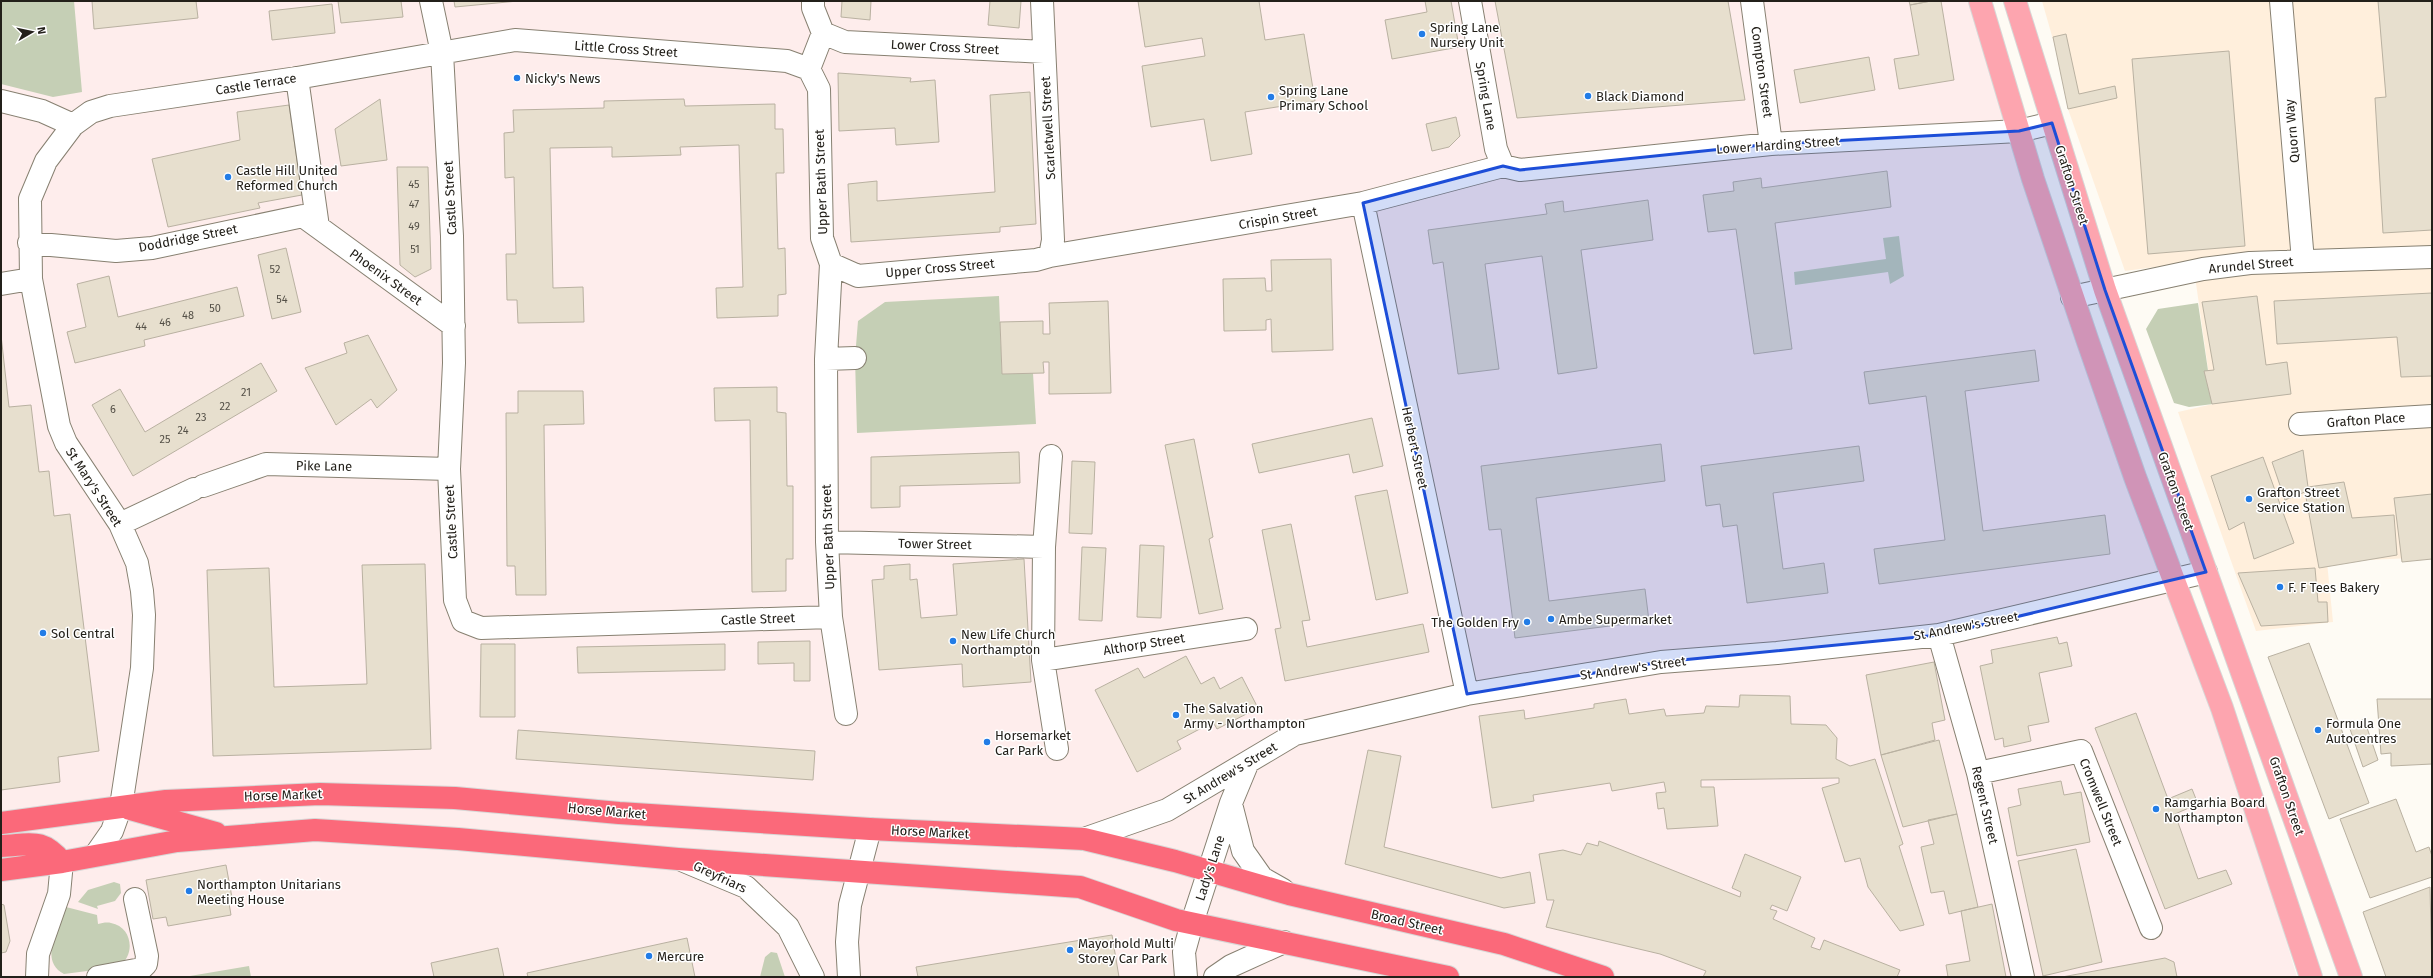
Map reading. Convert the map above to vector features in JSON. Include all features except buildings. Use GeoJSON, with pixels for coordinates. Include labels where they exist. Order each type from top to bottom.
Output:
{"type":"FeatureCollection","features":[{"type":"Feature","properties":{"kind":"highway","name":"Horse Market"},"geometry":{"type":"LineString","coordinates":[[1,823],[121,806],[198,798],[320,794],[455,798],[619,813],[870,829],[1084,839],[1210,871]]}},
{"type":"Feature","properties":{"kind":"highway"},"geometry":{"type":"LineString","coordinates":[[121,806],[229,837]]}},
{"type":"Feature","properties":{"kind":"highway"},"geometry":{"type":"LineString","coordinates":[[1,870],[62,862],[96,854],[177,841],[315,830],[466,839],[678,859],[1080,887],[1176,920],[1448,977]]}},
{"type":"Feature","properties":{"kind":"highway"},"geometry":{"type":"LineString","coordinates":[[1,846],[36,844],[52,850],[62,862]]}},
{"type":"Feature","properties":{"kind":"highway","name":"Broad Street"},"geometry":{"type":"LineString","coordinates":[[1210,871],[1289,894],[1504,944],[1603,977]]}},
{"type":"Feature","properties":{"kind":"main road"},"geometry":{"type":"LineString","coordinates":[[1980,1],[2019,131],[2072,297],[2135,477],[2222,708],[2311,977]]}},
{"type":"Feature","properties":{"kind":"main road","name":"Grafton Street"},"geometry":{"type":"LineString","coordinates":[[2015,1],[2105,290],[2351,977]]}},
{"type":"Feature","properties":{"kind":"street","name":"Castle Street"},"geometry":{"type":"LineString","coordinates":[[431,1],[442,53],[452,236],[454,326],[449,469],[455,600],[463,621],[481,628],[831,617]]}},
{"type":"Feature","properties":{"kind":"street"},"geometry":{"type":"LineString","coordinates":[[809,69],[823,33],[813,8],[813,1]]}},
{"type":"Feature","properties":{"kind":"street","name":"Scarletwell Street"},"geometry":{"type":"LineString","coordinates":[[1042,1],[1053,240],[1050,256]]}},
{"type":"Feature","properties":{"kind":"street","name":"Spring Lane"},"geometry":{"type":"LineString","coordinates":[[1470,1],[1496,149],[1503,166]]}},
{"type":"Feature","properties":{"kind":"street","name":"Compton Street"},"geometry":{"type":"LineString","coordinates":[[1752,1],[1772,144]]}},
{"type":"Feature","properties":{"kind":"street","name":"Quorn Way"},"geometry":{"type":"LineString","coordinates":[[2281,1],[2303,261]]}},
{"type":"Feature","properties":{"kind":"street","name":"Lower Cross Street"},"geometry":{"type":"LineString","coordinates":[[823,33],[845,42],[1044,52]]}},
{"type":"Feature","properties":{"kind":"street","name":"Little Cross Street"},"geometry":{"type":"LineString","coordinates":[[442,53],[516,40],[787,61],[809,69]]}},
{"type":"Feature","properties":{"kind":"street","name":"Castle Terrace"},"geometry":{"type":"LineString","coordinates":[[73,125],[90,112],[110,106],[297,78],[442,53]]}},
{"type":"Feature","properties":{"kind":"street","name":"Upper Bath Street"},"geometry":{"type":"LineString","coordinates":[[809,69],[818,89],[822,238],[831,264],[826,359],[827,542],[831,617],[846,714]]}},
{"type":"Feature","properties":{"kind":"street"},"geometry":{"type":"LineString","coordinates":[[297,78],[318,227]]}},
{"type":"Feature","properties":{"kind":"street"},"geometry":{"type":"LineString","coordinates":[[1,100],[42,110],[73,125]]}},
{"type":"Feature","properties":{"kind":"street","name":"Lower Harding Street"},"geometry":{"type":"LineString","coordinates":[[1503,166],[1520,170],[1772,144],[2019,131],[2052,123]]}},
{"type":"Feature","properties":{"kind":"street","name":"St Mary's Street"},"geometry":{"type":"LineString","coordinates":[[73,125],[46,161],[30,199],[29,243],[31,279],[50,385],[63,437],[120,524],[137,563],[144,615],[142,668],[121,806],[112,831],[96,854]]}},
{"type":"Feature","properties":{"kind":"street","name":"Crispin Street"},"geometry":{"type":"LineString","coordinates":[[1050,256],[1363,203],[1503,166]]}},
{"type":"Feature","properties":{"kind":"street","name":"Herbert Street"},"geometry":{"type":"LineString","coordinates":[[1363,203],[1467,694]]}},
{"type":"Feature","properties":{"kind":"street","name":"Doddridge Street"},"geometry":{"type":"LineString","coordinates":[[29,243],[116,251],[152,248],[303,216],[318,227]]}},
{"type":"Feature","properties":{"kind":"street","name":"Phoenix Street"},"geometry":{"type":"LineString","coordinates":[[318,227],[454,326]]}},
{"type":"Feature","properties":{"kind":"street","name":"Upper Cross Street"},"geometry":{"type":"LineString","coordinates":[[831,264],[858,276],[1036,260],[1050,256]]}},
{"type":"Feature","properties":{"kind":"street","name":"Arundel Street"},"geometry":{"type":"LineString","coordinates":[[2072,297],[2203,269],[2250,263],[2432,257]]}},
{"type":"Feature","properties":{"kind":"street"},"geometry":{"type":"LineString","coordinates":[[1,284],[31,279]]}},
{"type":"Feature","properties":{"kind":"street"},"geometry":{"type":"LineString","coordinates":[[826,359],[854,358]]}},
{"type":"Feature","properties":{"kind":"street","name":"Grafton Place"},"geometry":{"type":"LineString","coordinates":[[2300,424],[2432,416]]}},
{"type":"Feature","properties":{"kind":"street"},"geometry":{"type":"LineString","coordinates":[[1051,456],[1044,547],[1043,660],[1057,749]]}},
{"type":"Feature","properties":{"kind":"street","name":"Pike Lane"},"geometry":{"type":"LineString","coordinates":[[120,524],[198,487],[266,464],[449,469]]}},
{"type":"Feature","properties":{"kind":"street","name":"Tower Street"},"geometry":{"type":"LineString","coordinates":[[827,542],[1044,547]]}},
{"type":"Feature","properties":{"kind":"street","name":"St Andrew's Street"},"geometry":{"type":"LineString","coordinates":[[1084,839],[1167,810],[1295,734],[1467,694],[1661,662],[1777,653],[1939,634],[2174,581],[2206,572]]}},
{"type":"Feature","properties":{"kind":"street","name":"Althorp Street"},"geometry":{"type":"LineString","coordinates":[[1043,660],[1246,629]]}},
{"type":"Feature","properties":{"kind":"street","name":"Regent Street"},"geometry":{"type":"LineString","coordinates":[[1939,634],[1978,773],[2024,977]]}},
{"type":"Feature","properties":{"kind":"street","name":"Cromwell Street"},"geometry":{"type":"LineString","coordinates":[[1978,773],[2081,751],[2151,928]]}},
{"type":"Feature","properties":{"kind":"street","name":"Lady's Lane"},"geometry":{"type":"LineString","coordinates":[[1186,977],[1184,952],[1192,923],[1231,803],[1248,762]]}},
{"type":"Feature","properties":{"kind":"street","name":"St Andrew's Street"},"geometry":{"type":"LineString","coordinates":[[1231,803],[1243,851],[1262,878],[1289,894]]}},
{"type":"Feature","properties":{"kind":"street"},"geometry":{"type":"LineString","coordinates":[[849,977],[847,942],[850,905],[870,829]]}},
{"type":"Feature","properties":{"kind":"street","name":"Greyfriars"},"geometry":{"type":"LineString","coordinates":[[678,859],[746,886],[788,927],[812,977]]}},
{"type":"Feature","properties":{"kind":"street"},"geometry":{"type":"LineString","coordinates":[[37,977],[38,954],[59,894],[62,862]]}},
{"type":"Feature","properties":{"kind":"street"},"geometry":{"type":"LineString","coordinates":[[98,977],[141,969],[146,964],[147,956],[135,899]]}},
{"type":"Feature","properties":{"kind":"street"},"geometry":{"type":"LineString","coordinates":[[1215,977],[1231,966],[1284,942]]}},
{"type":"Feature","properties":{"kind":"highlighted area"},"geometry":{"type":"Polygon","coordinates":[[[2052,123],[2105,290],[2206,572],[1939,635],[1661,662],[1467,694],[1363,203],[1503,166],[1520,170],[1771,144],[2019,131],[2052,123]]]}},
{"type":"Feature","properties":{"kind":"shaded area"},"geometry":{"type":"Polygon","coordinates":[[[1,1],[1980,1],[2198,645],[2297,977],[1,977],[1,1]]]}},
{"type":"Feature","properties":{"kind":"shaded area"},"geometry":{"type":"Polygon","coordinates":[[[2042,1],[2432,1],[2432,557],[2327,562],[2333,622],[2256,631],[2178,412],[2213,404],[2193,262],[2125,271],[2068,109],[2066,85],[2042,1]]]}},
{"type":"Feature","properties":{"kind":"green space"},"geometry":{"type":"Polygon","coordinates":[[[1,1],[74,1],[82,92],[53,97],[1,84],[1,1]]]}},
{"type":"Feature","properties":{"kind":"green space"},"geometry":{"type":"Polygon","coordinates":[[[1899,236],[1904,276],[1890,284],[1888,272],[1795,285],[1794,272],[1886,259],[1883,238],[1899,236]]]}},
{"type":"Feature","properties":{"kind":"green space"},"geometry":{"type":"Polygon","coordinates":[[[999,296],[1002,374],[1033,373],[1036,424],[857,433],[855,358],[858,321],[885,302],[999,296]]]}},
{"type":"Feature","properties":{"kind":"green space"},"geometry":{"type":"Polygon","coordinates":[[[2198,303],[2213,404],[2189,407],[2174,403],[2146,329],[2158,309],[2198,303]]]}},
{"type":"Feature","properties":{"kind":"green space"},"geometry":{"type":"Polygon","coordinates":[[[114,882],[120,884],[121,893],[115,901],[97,906],[98,909],[78,902],[88,890],[114,882]]]}},
{"type":"Feature","properties":{"kind":"green space"},"geometry":{"type":"Polygon","coordinates":[[[66,907],[97,915],[98,924],[111,923],[124,930],[130,942],[128,956],[124,962],[118,967],[64,974],[56,968],[52,961],[51,952],[55,934],[66,907]]]}},
{"type":"Feature","properties":{"kind":"green space"},"geometry":{"type":"Polygon","coordinates":[[[771,952],[777,953],[785,977],[760,977],[765,957],[771,952]]]}},
{"type":"Feature","properties":{"kind":"green space"},"geometry":{"type":"Polygon","coordinates":[[[249,966],[251,977],[184,977],[249,966]]]}},
{"type":"Feature","properties":{"kind":"place","name":"Spring Lane Nursery Unit"},"geometry":{"type":"Point","coordinates":[1422,34]}},
{"type":"Feature","properties":{"kind":"place","name":"Nicky's News"},"geometry":{"type":"Point","coordinates":[517,78]}},
{"type":"Feature","properties":{"kind":"place","name":"Black Diamond"},"geometry":{"type":"Point","coordinates":[1588,96]}},
{"type":"Feature","properties":{"kind":"place","name":"Spring Lane Primary School"},"geometry":{"type":"Point","coordinates":[1271,97]}},
{"type":"Feature","properties":{"kind":"place","name":"Castle Hill United Reformed Church"},"geometry":{"type":"Point","coordinates":[228,177]}},
{"type":"Feature","properties":{"kind":"place","name":"Grafton Street Service Station"},"geometry":{"type":"Point","coordinates":[2249,499]}},
{"type":"Feature","properties":{"kind":"place","name":"F. F Tees Bakery"},"geometry":{"type":"Point","coordinates":[2280,587]}},
{"type":"Feature","properties":{"kind":"place","name":"Ambe Supermarket"},"geometry":{"type":"Point","coordinates":[1551,619]}},
{"type":"Feature","properties":{"kind":"place","name":"The Golden Fry"},"geometry":{"type":"Point","coordinates":[1527,622]}},
{"type":"Feature","properties":{"kind":"place","name":"Sol Central"},"geometry":{"type":"Point","coordinates":[43,633]}},
{"type":"Feature","properties":{"kind":"place","name":"New Life Church Northampton"},"geometry":{"type":"Point","coordinates":[953,641]}},
{"type":"Feature","properties":{"kind":"place","name":"The Salvation Army - Northampton"},"geometry":{"type":"Point","coordinates":[1176,715]}},
{"type":"Feature","properties":{"kind":"place","name":"Formula One Autocentres"},"geometry":{"type":"Point","coordinates":[2318,730]}},
{"type":"Feature","properties":{"kind":"place","name":"Horsemarket Car Park"},"geometry":{"type":"Point","coordinates":[987,742]}},
{"type":"Feature","properties":{"kind":"place","name":"Ramgarhia Board Northampton"},"geometry":{"type":"Point","coordinates":[2156,809]}},
{"type":"Feature","properties":{"kind":"place","name":"Northampton Unitarians Meeting House"},"geometry":{"type":"Point","coordinates":[189,891]}},
{"type":"Feature","properties":{"kind":"place","name":"Mayorhold Multi Storey Car Park"},"geometry":{"type":"Point","coordinates":[1070,950]}},
{"type":"Feature","properties":{"kind":"place","name":"Mercure"},"geometry":{"type":"Point","coordinates":[649,956]}}]}
